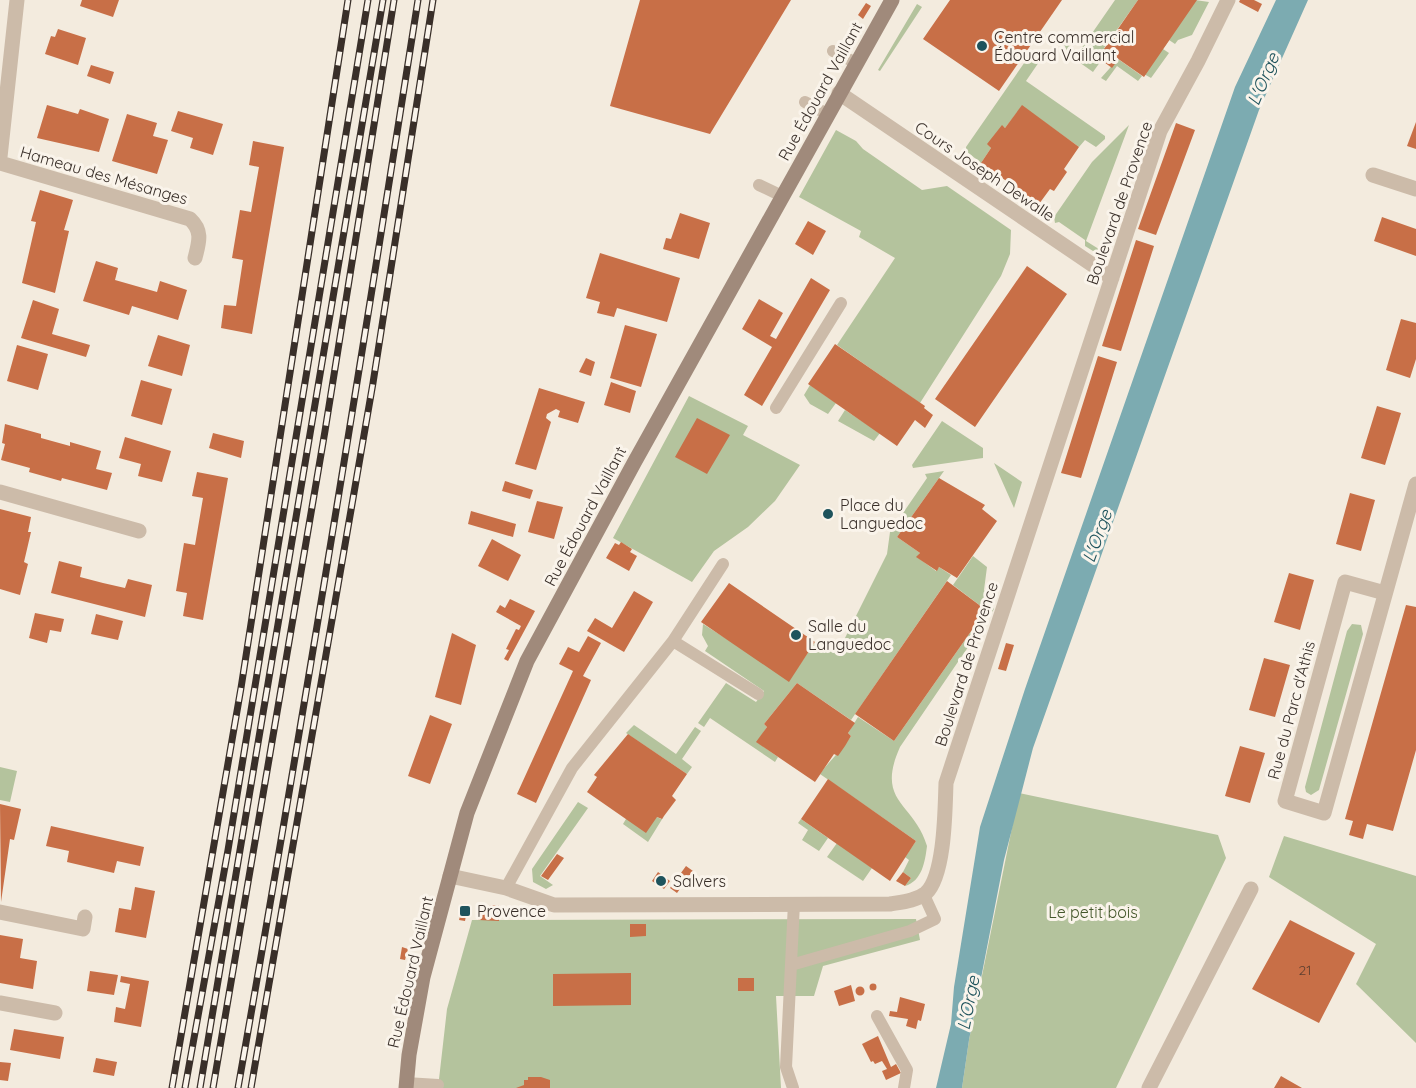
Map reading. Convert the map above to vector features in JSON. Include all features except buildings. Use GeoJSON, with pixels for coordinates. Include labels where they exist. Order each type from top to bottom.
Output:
{"type":"FeatureCollection","features":[{"type":"Feature","properties":{"kind":"street"},"geometry":{"type":"LineString","coordinates":[[0,157],[17,0]]}},
{"type":"Feature","properties":{"kind":"street","name":"Rue Édouard Vaillant"},"geometry":{"type":"LineString","coordinates":[[406,1086],[418,1000],[467,813],[527,661],[892,0]]}},
{"type":"Feature","properties":{"kind":"street","name":"Boulevard de Provence"},"geometry":{"type":"LineString","coordinates":[[924,895],[935,880],[945,828],[946,783],[1160,130],[1198,61],[1227,0]]}},
{"type":"Feature","properties":{"kind":"street","name":"Cours Joseph Dewalle"},"geometry":{"type":"LineString","coordinates":[[839,93],[1112,278]]}},
{"type":"Feature","properties":{"kind":"street","name":"Hameau des Mésanges"},"geometry":{"type":"LineString","coordinates":[[0,163],[190,219],[197,226],[201,235],[195,258]]}},
{"type":"Feature","properties":{"kind":"street"},"geometry":{"type":"LineString","coordinates":[[1373,175],[1416,189]]}},
{"type":"Feature","properties":{"kind":"street","name":"Rue du Parc d'Athis"},"geometry":{"type":"LineString","coordinates":[[1385,593],[1345,582],[1285,801],[1324,813],[1416,484]]}},
{"type":"Feature","properties":{"kind":"street"},"geometry":{"type":"LineString","coordinates":[[0,492],[139,531]]}},
{"type":"Feature","properties":{"kind":"street"},"geometry":{"type":"LineString","coordinates":[[1401,533],[1416,524]]}},
{"type":"Feature","properties":{"kind":"street"},"geometry":{"type":"LineString","coordinates":[[450,876],[506,888],[554,905],[890,904],[924,895]]}},
{"type":"Feature","properties":{"kind":"street"},"geometry":{"type":"LineString","coordinates":[[1149,1088],[1251,889]]}},
{"type":"Feature","properties":{"kind":"street"},"geometry":{"type":"LineString","coordinates":[[0,912],[83,929],[86,917]]}},
{"type":"Feature","properties":{"kind":"street"},"geometry":{"type":"LineString","coordinates":[[0,1003],[56,1013]]}},
{"type":"Feature","properties":{"kind":"lane"},"geometry":{"type":"LineString","coordinates":[[833,51],[856,63]]}},
{"type":"Feature","properties":{"kind":"lane"},"geometry":{"type":"LineString","coordinates":[[805,102],[827,114]]}},
{"type":"Feature","properties":{"kind":"lane"},"geometry":{"type":"LineString","coordinates":[[759,185],[782,196]]}},
{"type":"Feature","properties":{"kind":"lane"},"geometry":{"type":"LineString","coordinates":[[777,408],[842,303]]}},
{"type":"Feature","properties":{"kind":"lane"},"geometry":{"type":"LineString","coordinates":[[506,888],[572,768],[673,641],[723,564]]}},
{"type":"Feature","properties":{"kind":"lane"},"geometry":{"type":"LineString","coordinates":[[673,641],[758,694]]}},
{"type":"Feature","properties":{"kind":"lane"},"geometry":{"type":"LineString","coordinates":[[791,965],[910,931],[935,919],[924,895]]}},
{"type":"Feature","properties":{"kind":"lane"},"geometry":{"type":"LineString","coordinates":[[792,1088],[786,1067],[794,903]]}},
{"type":"Feature","properties":{"kind":"lane"},"geometry":{"type":"LineString","coordinates":[[877,1016],[907,1070],[904,1088]]}},
{"type":"Feature","properties":{"kind":"lane"},"geometry":{"type":"LineString","coordinates":[[406,1086],[438,1085]]}},
{"type":"Feature","properties":{"kind":"green space"},"geometry":{"type":"Polygon","coordinates":[[[1115,0],[1138,0],[1104,48],[1108,51],[1093,72],[1069,55],[1063,42],[1079,52],[1115,0]]]}},
{"type":"Feature","properties":{"kind":"green space"},"geometry":{"type":"Polygon","coordinates":[[[1195,0],[1209,2],[1192,35],[1178,40],[1175,44],[1169,40],[1163,49],[1169,53],[1151,78],[1144,74],[1195,0]]]}},
{"type":"Feature","properties":{"kind":"green space"},"geometry":{"type":"Polygon","coordinates":[[[917,4],[922,7],[880,71],[878,70],[917,4]]]}},
{"type":"Feature","properties":{"kind":"green space"},"geometry":{"type":"Polygon","coordinates":[[[1029,56],[1039,62],[1026,81],[1105,136],[1105,139],[1096,147],[1085,140],[1079,147],[1022,106],[1005,128],[1002,126],[988,144],[991,148],[981,163],[966,151],[966,147],[1029,56]]]}},
{"type":"Feature","properties":{"kind":"green space"},"geometry":{"type":"Polygon","coordinates":[[[1118,59],[1142,76],[1138,81],[1117,66],[1106,81],[1101,78],[1118,59]]]}},
{"type":"Feature","properties":{"kind":"green space"},"geometry":{"type":"Polygon","coordinates":[[[1129,125],[1086,241],[1102,251],[1093,251],[1085,246],[1085,240],[1059,222],[1055,223],[1054,217],[1092,162],[1129,125]]]}},
{"type":"Feature","properties":{"kind":"green space"},"geometry":{"type":"Polygon","coordinates":[[[836,130],[856,141],[863,149],[922,190],[947,186],[1011,230],[1010,254],[1001,276],[920,403],[837,345],[895,258],[859,237],[861,231],[799,197],[836,130]]]}},
{"type":"Feature","properties":{"kind":"green space"},"geometry":{"type":"Polygon","coordinates":[[[810,385],[836,403],[828,414],[810,404],[804,395],[810,385]]]}},
{"type":"Feature","properties":{"kind":"green space"},"geometry":{"type":"Polygon","coordinates":[[[689,396],[748,426],[743,435],[800,465],[775,501],[748,527],[714,551],[692,582],[613,538],[689,396]]]}},
{"type":"Feature","properties":{"kind":"green space"},"geometry":{"type":"Polygon","coordinates":[[[845,410],[880,433],[874,441],[838,421],[845,410]]]}},
{"type":"Feature","properties":{"kind":"green space"},"geometry":{"type":"Polygon","coordinates":[[[942,421],[983,448],[983,458],[913,468],[912,465],[942,421]]]}},
{"type":"Feature","properties":{"kind":"green space"},"geometry":{"type":"Polygon","coordinates":[[[994,463],[1022,482],[1014,508],[994,463]]]}},
{"type":"Feature","properties":{"kind":"green space"},"geometry":{"type":"Polygon","coordinates":[[[944,471],[897,537],[920,553],[917,557],[936,571],[939,567],[951,575],[851,720],[797,683],[764,724],[767,727],[757,742],[778,757],[775,762],[710,718],[704,727],[698,723],[726,683],[756,702],[764,691],[705,651],[708,646],[702,635],[703,624],[790,679],[815,642],[831,649],[842,644],[887,554],[890,532],[927,478],[925,474],[944,471]]]}},
{"type":"Feature","properties":{"kind":"green space"},"geometry":{"type":"Polygon","coordinates":[[[973,556],[987,567],[984,590],[994,609],[900,747],[893,766],[894,791],[921,831],[927,846],[924,864],[919,875],[911,884],[905,886],[911,878],[903,872],[909,860],[905,857],[916,841],[820,774],[851,736],[848,733],[858,717],[894,741],[986,610],[953,585],[973,556]]]}},
{"type":"Feature","properties":{"kind":"green space"},"geometry":{"type":"Polygon","coordinates":[[[1352,624],[1361,625],[1363,634],[1319,790],[1311,795],[1306,792],[1305,787],[1347,631],[1352,624]]]}},
{"type":"Feature","properties":{"kind":"green space"},"geometry":{"type":"Polygon","coordinates":[[[634,725],[676,754],[695,727],[701,731],[682,759],[692,767],[687,774],[626,733],[634,725]]]}},
{"type":"Feature","properties":{"kind":"green space"},"geometry":{"type":"Polygon","coordinates":[[[0,767],[17,771],[10,802],[0,800],[0,767]]]}},
{"type":"Feature","properties":{"kind":"green space","name":"Le petit bois"},"geometry":{"type":"Polygon","coordinates":[[[1019,793],[1218,835],[1226,858],[1116,1088],[962,1088],[969,1040],[1019,793]]]}},
{"type":"Feature","properties":{"kind":"green space"},"geometry":{"type":"Polygon","coordinates":[[[578,802],[588,808],[540,876],[553,885],[546,889],[533,882],[532,869],[578,802]]]}},
{"type":"Feature","properties":{"kind":"green space"},"geometry":{"type":"Polygon","coordinates":[[[664,816],[648,842],[623,824],[626,819],[657,817],[661,819],[664,816]]]}},
{"type":"Feature","properties":{"kind":"green space"},"geometry":{"type":"Polygon","coordinates":[[[801,819],[828,838],[819,851],[802,840],[808,830],[798,823],[801,819]]]}},
{"type":"Feature","properties":{"kind":"green space"},"geometry":{"type":"Polygon","coordinates":[[[1284,836],[1416,876],[1416,1043],[1356,984],[1376,944],[1269,877],[1284,836]]]}},
{"type":"Feature","properties":{"kind":"green space"},"geometry":{"type":"Polygon","coordinates":[[[837,843],[872,868],[863,881],[827,857],[837,843]]]}},
{"type":"Feature","properties":{"kind":"green space"},"geometry":{"type":"Polygon","coordinates":[[[916,919],[920,940],[823,966],[814,996],[776,996],[781,1088],[438,1088],[447,1009],[472,920],[916,919]]]}},
{"type":"Feature","properties":{"kind":"water","name":"L'Orge"},"geometry":{"type":"Polygon","coordinates":[[[1276,0],[1308,0],[1259,110],[1033,748],[1004,860],[969,1040],[962,1088],[936,1088],[951,1024],[954,987],[980,827],[1025,689],[1235,87],[1276,0]]]}},
{"type":"Feature","properties":{"kind":"railway"},"geometry":{"type":"LineString","coordinates":[[172,1088],[241,688],[348,0]]}},
{"type":"Feature","properties":{"kind":"railway"},"geometry":{"type":"LineString","coordinates":[[185,1088],[228,850],[368,0]]}},
{"type":"Feature","properties":{"kind":"railway"},"geometry":{"type":"LineString","coordinates":[[200,1088],[383,0]]}},
{"type":"Feature","properties":{"kind":"railway"},"geometry":{"type":"LineString","coordinates":[[213,1088],[325,431],[394,0]]}},
{"type":"Feature","properties":{"kind":"railway"},"geometry":{"type":"LineString","coordinates":[[238,1088],[331,544],[418,0]]}},
{"type":"Feature","properties":{"kind":"railway"},"geometry":{"type":"LineString","coordinates":[[251,1088],[373,383],[433,0]]}},
{"type":"Feature","properties":{"kind":"place","name":"Centre commercial Édouard Vaillant"},"geometry":{"type":"Point","coordinates":[982,46]}},
{"type":"Feature","properties":{"kind":"place","name":"Place du Languedoc"},"geometry":{"type":"Point","coordinates":[828,514]}},
{"type":"Feature","properties":{"kind":"place","name":"Salle du Languedoc"},"geometry":{"type":"Point","coordinates":[796,635]}},
{"type":"Feature","properties":{"kind":"place","name":"Salvers"},"geometry":{"type":"Point","coordinates":[661,881]}},
{"type":"Feature","properties":{"kind":"place","name":"Provence"},"geometry":{"type":"Point","coordinates":[465,911]}}]}
